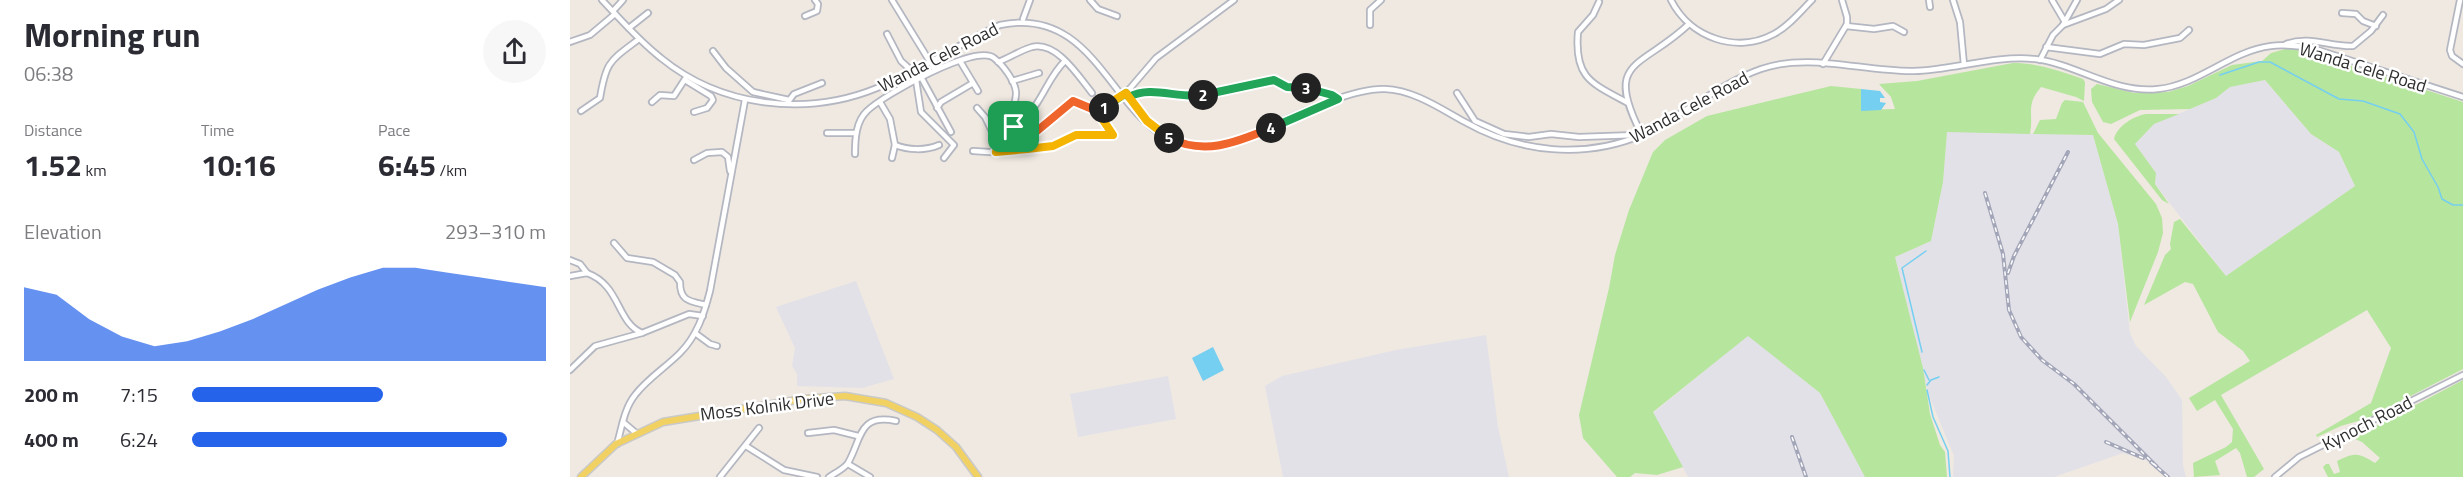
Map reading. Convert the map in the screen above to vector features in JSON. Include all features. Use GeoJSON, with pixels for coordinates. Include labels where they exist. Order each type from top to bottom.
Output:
{"type":"FeatureCollection","features":[{"type":"Feature","properties":{"kind":"main road","name":"Moss Kolnik Drive"},"geometry":{"type":"LineString","coordinates":[[581,477],[616,444],[663,422],[683,417],[832,396],[860,398],[898,407],[930,425],[956,447],[978,477]]}},
{"type":"Feature","properties":{"kind":"street"},"geometry":{"type":"LineString","coordinates":[[602,0],[660,58],[711,96],[713,100],[707,108],[694,112]]}},
{"type":"Feature","properties":{"kind":"street"},"geometry":{"type":"LineString","coordinates":[[570,42],[590,35],[614,13],[623,0]]}},
{"type":"Feature","properties":{"kind":"street"},"geometry":{"type":"LineString","coordinates":[[892,0],[935,70]]}},
{"type":"Feature","properties":{"kind":"street"},"geometry":{"type":"LineString","coordinates":[[1023,19],[1030,0]]}},
{"type":"Feature","properties":{"kind":"street"},"geometry":{"type":"LineString","coordinates":[[1090,0],[1098,9],[1118,16]]}},
{"type":"Feature","properties":{"kind":"street"},"geometry":{"type":"LineString","coordinates":[[1128,95],[1156,57],[1234,0]]}},
{"type":"Feature","properties":{"kind":"street"},"geometry":{"type":"LineString","coordinates":[[1370,24],[1370,10],[1381,0]]}},
{"type":"Feature","properties":{"kind":"street"},"geometry":{"type":"LineString","coordinates":[[1671,0],[1689,24],[1717,39],[1733,42],[1750,42],[1779,31],[1812,0]]}},
{"type":"Feature","properties":{"kind":"street"},"geometry":{"type":"LineString","coordinates":[[1823,64],[1846,26],[1847,17],[1842,0]]}},
{"type":"Feature","properties":{"kind":"street"},"geometry":{"type":"LineString","coordinates":[[1929,0],[1930,7]]}},
{"type":"Feature","properties":{"kind":"street"},"geometry":{"type":"LineString","coordinates":[[1953,0],[1960,22],[1964,65]]}},
{"type":"Feature","properties":{"kind":"street"},"geometry":{"type":"LineString","coordinates":[[2052,0],[2064,23]]}},
{"type":"Feature","properties":{"kind":"street"},"geometry":{"type":"LineString","coordinates":[[2040,60],[2053,35],[2064,23],[2077,0]]}},
{"type":"Feature","properties":{"kind":"street"},"geometry":{"type":"LineString","coordinates":[[2064,23],[2106,9],[2120,0]]}},
{"type":"Feature","properties":{"kind":"street"},"geometry":{"type":"LineString","coordinates":[[2460,0],[2450,50],[2452,56],[2463,64]]}},
{"type":"Feature","properties":{"kind":"street"},"geometry":{"type":"LineString","coordinates":[[805,16],[816,12],[818,1]]}},
{"type":"Feature","properties":{"kind":"street"},"geometry":{"type":"LineString","coordinates":[[1599,2],[1593,15],[1578,33],[1581,72],[1628,103]]}},
{"type":"Feature","properties":{"kind":"street"},"geometry":{"type":"LineString","coordinates":[[2342,13],[2356,14],[2363,21],[2376,26]]}},
{"type":"Feature","properties":{"kind":"street"},"geometry":{"type":"LineString","coordinates":[[629,28],[648,14]]}},
{"type":"Feature","properties":{"kind":"street"},"geometry":{"type":"LineString","coordinates":[[2286,44],[2310,40],[2353,46],[2376,26],[2383,15]]}},
{"type":"Feature","properties":{"kind":"street","name":"Wanda Cele Road"},"geometry":{"type":"LineString","coordinates":[[686,78],[745,100],[819,103],[851,97],[878,88],[992,29],[1023,19],[1047,20]]}},
{"type":"Feature","properties":{"kind":"street"},"geometry":{"type":"LineString","coordinates":[[1457,93],[1478,124],[1504,134],[1514,136],[1551,134],[1579,137],[1609,134],[1630,137],[1642,134],[1628,103],[1624,85],[1630,69],[1636,62],[1673,39],[1689,24]]}},
{"type":"Feature","properties":{"kind":"street"},"geometry":{"type":"LineString","coordinates":[[1846,26],[1875,29],[1893,26],[1904,32]]}},
{"type":"Feature","properties":{"kind":"street"},"geometry":{"type":"LineString","coordinates":[[2046,47],[2096,54],[2124,44],[2144,45],[2180,38],[2189,30]]}},
{"type":"Feature","properties":{"kind":"street"},"geometry":{"type":"LineString","coordinates":[[887,34],[901,61],[912,71]]}},
{"type":"Feature","properties":{"kind":"street"},"geometry":{"type":"LineString","coordinates":[[581,111],[600,98],[608,65],[615,56],[639,39]]}},
{"type":"Feature","properties":{"kind":"street","name":"Wanda Cele Road"},"geometry":{"type":"LineString","coordinates":[[1099,56],[1147,121],[1165,136],[1180,143],[1203,148],[1235,142],[1338,99],[1370,89],[1396,90],[1414,96],[1488,134],[1539,148],[1591,149],[1642,134],[1737,79],[1760,69],[1784,63],[1912,71],[2005,59],[2040,60],[2122,86],[2157,89],[2186,82],[2256,49],[2286,44],[2323,52],[2463,98]]}},
{"type":"Feature","properties":{"kind":"street"},"geometry":{"type":"LineString","coordinates":[[998,62],[1031,47],[1040,46],[1055,51],[1092,93]]}},
{"type":"Feature","properties":{"kind":"street"},"geometry":{"type":"LineString","coordinates":[[713,51],[726,68],[753,92],[788,102],[798,92],[822,83]]}},
{"type":"Feature","properties":{"kind":"street"},"geometry":{"type":"LineString","coordinates":[[855,154],[856,133],[865,113],[935,70],[982,54],[998,62],[1012,81],[1016,92],[1011,117],[1014,127],[1022,134],[1033,134],[1073,101],[1097,111],[1113,134],[1108,136],[1076,135],[1053,146],[996,152],[973,151]]}},
{"type":"Feature","properties":{"kind":"street"},"geometry":{"type":"LineString","coordinates":[[960,61],[978,91]]}},
{"type":"Feature","properties":{"kind":"street"},"geometry":{"type":"LineString","coordinates":[[1014,106],[1025,111],[1033,109],[1048,88],[1054,72],[1065,62]]}},
{"type":"Feature","properties":{"kind":"street"},"geometry":{"type":"LineString","coordinates":[[1012,81],[1039,73]]}},
{"type":"Feature","properties":{"kind":"street"},"geometry":{"type":"LineString","coordinates":[[652,102],[660,95],[674,96],[686,78]]}},
{"type":"Feature","properties":{"kind":"street"},"geometry":{"type":"LineString","coordinates":[[918,79],[951,132]]}},
{"type":"Feature","properties":{"kind":"street"},"geometry":{"type":"LineString","coordinates":[[918,79],[921,112],[954,145],[944,158]]}},
{"type":"Feature","properties":{"kind":"street"},"geometry":{"type":"LineString","coordinates":[[1097,111],[1128,95],[1145,91],[1192,97],[1274,80],[1287,87],[1311,88],[1338,99]]}},
{"type":"Feature","properties":{"kind":"street"},"geometry":{"type":"LineString","coordinates":[[937,108],[941,102],[973,83]]}},
{"type":"Feature","properties":{"kind":"street"},"geometry":{"type":"LineString","coordinates":[[616,444],[627,407],[635,395],[680,353],[695,333],[703,316],[745,100]]}},
{"type":"Feature","properties":{"kind":"street"},"geometry":{"type":"LineString","coordinates":[[880,102],[890,119],[895,144],[892,158]]}},
{"type":"Feature","properties":{"kind":"street"},"geometry":{"type":"LineString","coordinates":[[976,108],[985,117],[998,144]]}},
{"type":"Feature","properties":{"kind":"street"},"geometry":{"type":"LineString","coordinates":[[996,152],[998,144],[1014,127]]}},
{"type":"Feature","properties":{"kind":"street"},"geometry":{"type":"LineString","coordinates":[[826,133],[856,133]]}},
{"type":"Feature","properties":{"kind":"street"},"geometry":{"type":"LineString","coordinates":[[895,144],[910,149],[932,148],[939,145]]}},
{"type":"Feature","properties":{"kind":"street"},"geometry":{"type":"LineString","coordinates":[[694,160],[708,153],[722,152],[728,157],[731,175]]}},
{"type":"Feature","properties":{"kind":"street"},"geometry":{"type":"LineString","coordinates":[[614,243],[627,258],[652,262],[678,277],[683,298],[706,305]]}},
{"type":"Feature","properties":{"kind":"street"},"geometry":{"type":"LineString","coordinates":[[570,260],[580,264],[587,273],[605,284],[632,326],[642,333]]}},
{"type":"Feature","properties":{"kind":"street"},"geometry":{"type":"LineString","coordinates":[[570,276],[587,273]]}},
{"type":"Feature","properties":{"kind":"street"},"geometry":{"type":"LineString","coordinates":[[570,370],[595,346],[642,333],[688,314],[703,316]]}},
{"type":"Feature","properties":{"kind":"street"},"geometry":{"type":"LineString","coordinates":[[695,333],[717,346]]}},
{"type":"Feature","properties":{"kind":"street","name":"Kynoch Road"},"geometry":{"type":"LineString","coordinates":[[2275,477],[2299,457],[2463,375]]}},
{"type":"Feature","properties":{"kind":"street"},"geometry":{"type":"LineString","coordinates":[[829,477],[848,464],[858,436],[865,427],[876,420],[896,421]]}},
{"type":"Feature","properties":{"kind":"street"},"geometry":{"type":"LineString","coordinates":[[623,422],[636,433]]}},
{"type":"Feature","properties":{"kind":"street"},"geometry":{"type":"LineString","coordinates":[[720,477],[759,428]]}},
{"type":"Feature","properties":{"kind":"street"},"geometry":{"type":"LineString","coordinates":[[808,434],[834,430],[858,436]]}},
{"type":"Feature","properties":{"kind":"street"},"geometry":{"type":"LineString","coordinates":[[746,446],[784,470],[817,477]]}},
{"type":"Feature","properties":{"kind":"street"},"geometry":{"type":"LineString","coordinates":[[848,464],[861,475],[870,477]]}},
{"type":"Feature","properties":{"kind":"shaded area"},"geometry":{"type":"Polygon","coordinates":[[[2265,80],[2311,134],[2339,152],[2355,186],[2226,276],[2155,184],[2156,173],[2135,144],[2154,124],[2216,98],[2230,87],[2265,80]]]}},
{"type":"Feature","properties":{"kind":"shaded area"},"geometry":{"type":"Polygon","coordinates":[[[1947,131],[2093,135],[2118,224],[2130,333],[2136,346],[2166,377],[2182,400],[2183,465],[2186,477],[2171,477],[2155,463],[2123,453],[2054,477],[1953,477],[1954,456],[1928,393],[1895,257],[1931,241],[1943,182],[1947,131]]]}},
{"type":"Feature","properties":{"kind":"shaded area"},"geometry":{"type":"Polygon","coordinates":[[[856,281],[894,379],[862,388],[797,386],[797,374],[792,366],[795,348],[776,307],[856,281]]]}},
{"type":"Feature","properties":{"kind":"shaded area"},"geometry":{"type":"Polygon","coordinates":[[[1486,335],[1498,427],[1509,477],[1283,477],[1265,386],[1282,376],[1396,350],[1486,335]]]}},
{"type":"Feature","properties":{"kind":"shaded area"},"geometry":{"type":"Polygon","coordinates":[[[1748,335],[1820,393],[1865,477],[1688,477],[1653,413],[1748,335]]]}},
{"type":"Feature","properties":{"kind":"shaded area"},"geometry":{"type":"Polygon","coordinates":[[[1168,376],[1176,419],[1078,437],[1070,394],[1168,376]]]}},
{"type":"Feature","properties":{"kind":"green space"},"geometry":{"type":"Polygon","coordinates":[[[2289,48],[2309,52],[2463,102],[2463,369],[2368,418],[2341,426],[2317,437],[2316,435],[2371,403],[2391,348],[2367,310],[2221,395],[2264,469],[2254,477],[2247,477],[2240,453],[2236,448],[2215,461],[2220,475],[2194,477],[2193,463],[2232,442],[2233,429],[2215,400],[2197,411],[2189,398],[2250,361],[2243,351],[2218,332],[2193,284],[2185,282],[2144,305],[2165,255],[2171,249],[2174,222],[2180,219],[2226,276],[2355,186],[2339,152],[2311,134],[2265,80],[2230,87],[2216,98],[2190,109],[2140,110],[2111,124],[2103,122],[2092,102],[2091,89],[2097,84],[2134,93],[2168,92],[2188,86],[2232,65],[2262,61],[2271,53],[2289,48]]]}},
{"type":"Feature","properties":{"kind":"green space"},"geometry":{"type":"Polygon","coordinates":[[[2013,63],[2040,66],[2083,79],[2085,82],[2084,101],[2041,87],[2033,99],[2030,134],[1947,132],[1943,182],[1931,241],[1895,257],[1923,368],[1930,414],[1940,445],[1945,452],[1947,477],[1865,477],[1820,393],[1748,336],[1653,412],[1683,467],[1657,475],[1635,473],[1630,477],[1617,477],[1583,438],[1579,415],[1615,255],[1629,210],[1653,152],[1665,140],[1707,116],[1831,86],[1861,89],[1861,110],[1895,109],[1891,97],[1879,84],[1917,81],[2013,63]]]}},
{"type":"Feature","properties":{"kind":"green space"},"geometry":{"type":"Polygon","coordinates":[[[2065,100],[2083,102],[2098,133],[2156,204],[2162,218],[2163,233],[2158,252],[2130,322],[2118,224],[2093,135],[2033,134],[2040,120],[2056,119],[2065,100]]]}},
{"type":"Feature","properties":{"kind":"green space"},"geometry":{"type":"Polygon","coordinates":[[[2146,114],[2179,114],[2154,124],[2135,144],[2156,173],[2155,184],[2169,204],[2162,200],[2114,139],[2127,122],[2146,114]]]}},
{"type":"Feature","properties":{"kind":"green space"},"geometry":{"type":"Polygon","coordinates":[[[2463,380],[2463,477],[2328,477],[2323,467],[2326,464],[2329,464],[2334,474],[2340,472],[2337,461],[2349,456],[2361,456],[2375,463],[2380,458],[2362,442],[2353,438],[2463,380]]]}},
{"type":"Feature","properties":{"kind":"water"},"geometry":{"type":"Polygon","coordinates":[[[1861,89],[1880,91],[1885,98],[1880,98],[1880,102],[1886,103],[1881,110],[1861,111],[1861,89]]]}},
{"type":"Feature","properties":{"kind":"water"},"geometry":{"type":"Polygon","coordinates":[[[1213,347],[1224,370],[1203,381],[1192,358],[1213,347]]]}},
{"type":"Feature","properties":{"kind":"waterway"},"geometry":{"type":"LineString","coordinates":[[2220,75],[2259,62],[2270,62],[2339,99],[2363,101],[2400,114],[2414,132],[2422,159],[2442,199],[2453,205],[2463,205]]}},
{"type":"Feature","properties":{"kind":"waterway"},"geometry":{"type":"LineString","coordinates":[[1922,352],[1902,268],[1926,251]]}},
{"type":"Feature","properties":{"kind":"waterway"},"geometry":{"type":"LineString","coordinates":[[1924,370],[1929,380]]}},
{"type":"Feature","properties":{"kind":"waterway"},"geometry":{"type":"LineString","coordinates":[[1927,385],[1931,380],[1939,377]]}},
{"type":"Feature","properties":{"kind":"waterway"},"geometry":{"type":"LineString","coordinates":[[1927,390],[1933,417],[1948,451],[1950,477]]}},
{"type":"Feature","properties":{"kind":"railway"},"geometry":{"type":"LineString","coordinates":[[2008,273],[2014,256],[2068,152]]}},
{"type":"Feature","properties":{"kind":"railway"},"geometry":{"type":"LineString","coordinates":[[1985,193],[2003,254],[2009,310],[2021,337],[2042,360],[2074,384],[2157,467]]}},
{"type":"Feature","properties":{"kind":"railway"},"geometry":{"type":"LineString","coordinates":[[1792,437],[1806,477]]}},
{"type":"Feature","properties":{"kind":"railway"},"geometry":{"type":"LineString","coordinates":[[2106,442],[2143,458]]}},
{"type":"Feature","properties":{"kind":"railway"},"geometry":{"type":"LineString","coordinates":[[2151,462],[2168,477]]}},
{"type":"Feature","properties":{"kind":"route"},"geometry":{"type":"LineString","coordinates":[[1014,127],[998,144],[996,152],[1053,146],[1076,135],[1112,136],[1113,134],[1097,111],[1102,109],[1126,93],[1129,97],[1141,113],[1147,121],[1165,136],[1186,145],[1203,148],[1219,147],[1266,130],[1338,99],[1311,88],[1290,88],[1274,80],[1250,87],[1192,97],[1141,92],[1129,97],[1126,93],[1097,111],[1073,101],[1053,119],[1029,135],[1020,133],[1014,127]]}}]}
